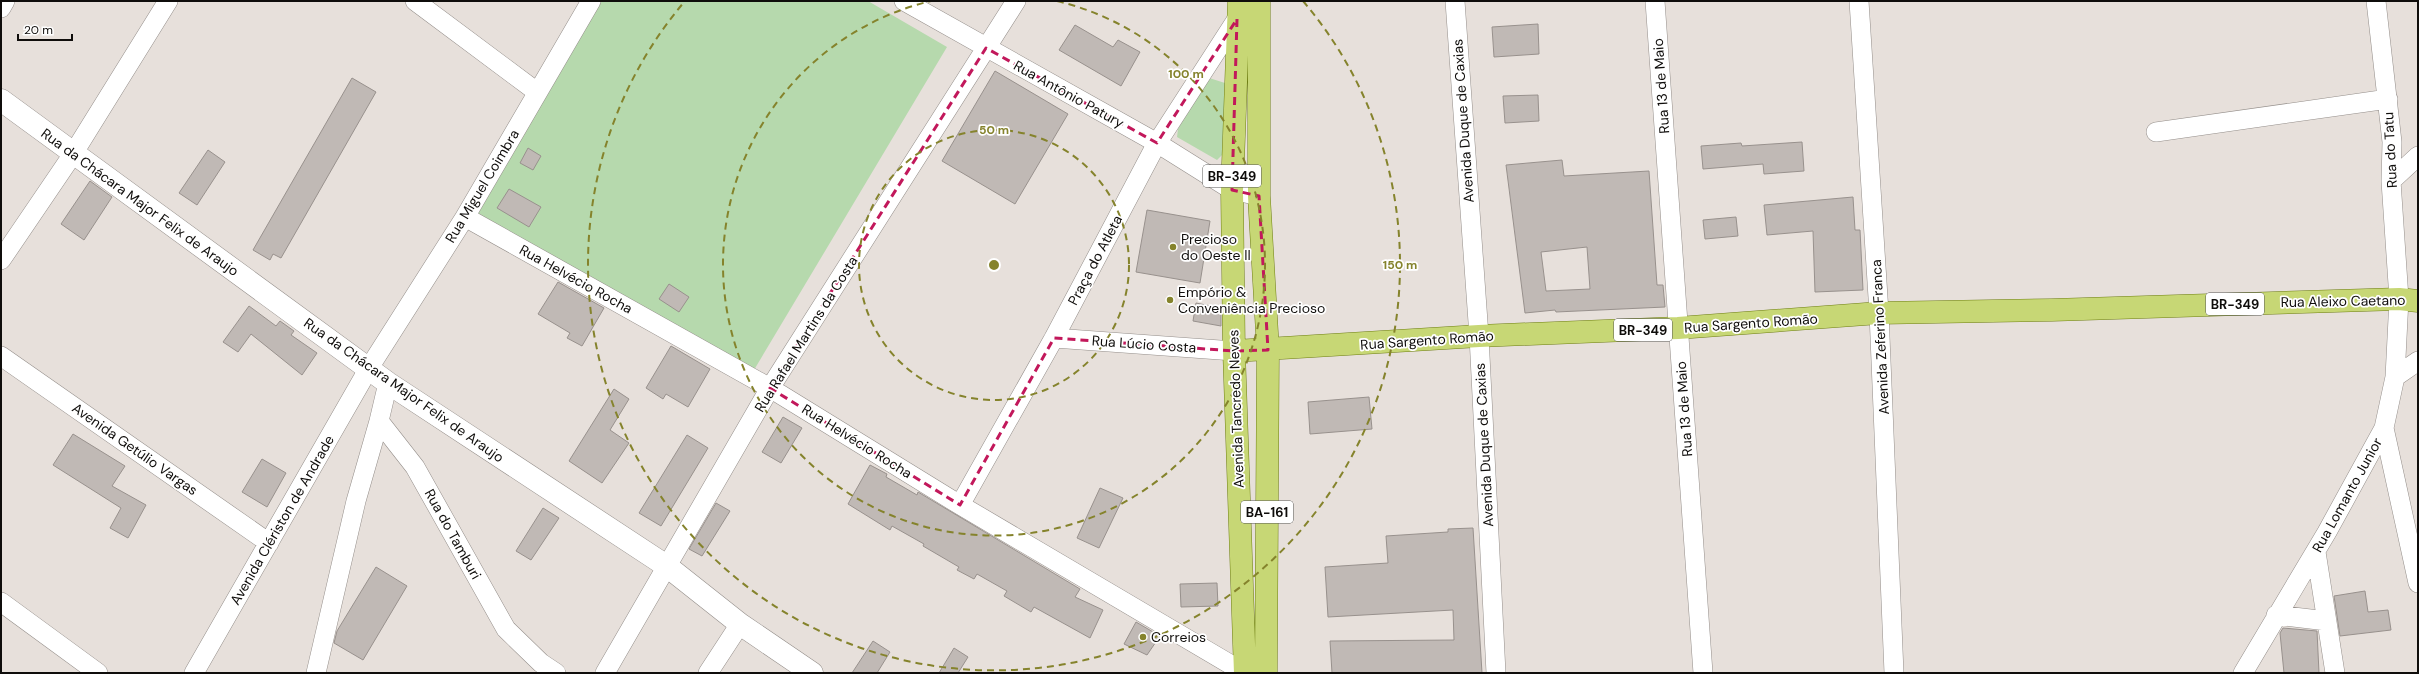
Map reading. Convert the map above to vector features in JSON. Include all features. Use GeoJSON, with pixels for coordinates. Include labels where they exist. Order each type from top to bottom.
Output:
{"type":"FeatureCollection","features":[{"type":"Feature","properties":{"kind":"main road","name":"Avenida Tancredo Neves"},"geometry":{"type":"LineString","coordinates":[[1259,1],[1259,196],[1268,350],[1266,673]]}},
{"type":"Feature","properties":{"kind":"main road","name":"Avenida Tancredo Neves"},"geometry":{"type":"LineString","coordinates":[[1238,10],[1232,190],[1234,351],[1245,673]]}},
{"type":"Feature","properties":{"kind":"main road","name":"Rua Aleixo Caetano"},"geometry":{"type":"LineString","coordinates":[[2052,310],[2409,300]]}},
{"type":"Feature","properties":{"kind":"main road","name":"Rua Sargento Romão"},"geometry":{"type":"LineString","coordinates":[[1234,351],[1479,336],[1678,328],[1879,313],[2052,310]]}},
{"type":"Feature","properties":{"kind":"street"},"geometry":{"type":"LineString","coordinates":[[1,8],[5,1]]}},
{"type":"Feature","properties":{"kind":"street"},"geometry":{"type":"LineString","coordinates":[[1,260],[73,154],[168,1]]}},
{"type":"Feature","properties":{"kind":"street"},"geometry":{"type":"LineString","coordinates":[[415,1],[537,92]]}},
{"type":"Feature","properties":{"kind":"street","name":"Rua Miguel Coimbra"},"geometry":{"type":"LineString","coordinates":[[369,368],[465,217],[591,1]]}},
{"type":"Feature","properties":{"kind":"street","name":"Rua Antônio Patury"},"geometry":{"type":"LineString","coordinates":[[904,1],[1157,143],[1232,190],[1259,196]]}},
{"type":"Feature","properties":{"kind":"street","name":"Rua Rafael Martins da Costa"},"geometry":{"type":"LineString","coordinates":[[605,673],[668,567],[770,388],[1016,1]]}},
{"type":"Feature","properties":{"kind":"street","name":"Avenida Duque de Caxias"},"geometry":{"type":"LineString","coordinates":[[1455,1],[1479,336],[1496,673]]}},
{"type":"Feature","properties":{"kind":"street","name":"Rua 13 de Maio"},"geometry":{"type":"LineString","coordinates":[[1654,1],[1702,673]]}},
{"type":"Feature","properties":{"kind":"street","name":"Avenida Zeferino Franca"},"geometry":{"type":"LineString","coordinates":[[1859,1],[1879,313],[1894,673]]}},
{"type":"Feature","properties":{"kind":"street","name":"Rua do Tatu"},"geometry":{"type":"LineString","coordinates":[[2376,1],[2392,142],[2391,181],[2409,300]]}},
{"type":"Feature","properties":{"kind":"street","name":"Praça do Atleta"},"geometry":{"type":"LineString","coordinates":[[960,504],[1054,338],[1157,143],[1238,10]]}},
{"type":"Feature","properties":{"kind":"street"},"geometry":{"type":"LineString","coordinates":[[2156,132],[2388,99]]}},
{"type":"Feature","properties":{"kind":"street","name":"Rua da Chácara Major Felix de Araujo"},"geometry":{"type":"LineString","coordinates":[[1,100],[388,383],[668,567],[740,624],[812,673]]}},
{"type":"Feature","properties":{"kind":"street"},"geometry":{"type":"LineString","coordinates":[[2391,181],[2418,156]]}},
{"type":"Feature","properties":{"kind":"street","name":"Rua Helvécio Rocha"},"geometry":{"type":"LineString","coordinates":[[465,217],[770,388],[960,504],[1245,673]]}},
{"type":"Feature","properties":{"kind":"street","name":"Rua Lomanto Junior"},"geometry":{"type":"LineString","coordinates":[[2243,673],[2276,615],[2316,552],[2384,428],[2409,300]]}},
{"type":"Feature","properties":{"kind":"street","name":"Rua Lúcio Costa"},"geometry":{"type":"LineString","coordinates":[[1054,338],[1234,351]]}},
{"type":"Feature","properties":{"kind":"street","name":"Avenida Getúlio Vargas"},"geometry":{"type":"LineString","coordinates":[[1,356],[269,543]]}},
{"type":"Feature","properties":{"kind":"street"},"geometry":{"type":"LineString","coordinates":[[2395,377],[2418,360]]}},
{"type":"Feature","properties":{"kind":"street","name":"Avenida Clériston de Andrade"},"geometry":{"type":"LineString","coordinates":[[194,673],[369,368]]}},
{"type":"Feature","properties":{"kind":"street"},"geometry":{"type":"LineString","coordinates":[[316,673],[356,501],[379,421],[388,383]]}},
{"type":"Feature","properties":{"kind":"street","name":"Rua do Tamburi"},"geometry":{"type":"LineString","coordinates":[[379,421],[416,467],[506,629],[541,663],[556,673]]}},
{"type":"Feature","properties":{"kind":"street"},"geometry":{"type":"LineString","coordinates":[[2384,428],[2418,583]]}},
{"type":"Feature","properties":{"kind":"street"},"geometry":{"type":"LineString","coordinates":[[2316,552],[2335,673]]}},
{"type":"Feature","properties":{"kind":"street"},"geometry":{"type":"LineString","coordinates":[[1,602],[98,673]]}},
{"type":"Feature","properties":{"kind":"street"},"geometry":{"type":"LineString","coordinates":[[2276,615],[2327,621]]}},
{"type":"Feature","properties":{"kind":"street"},"geometry":{"type":"LineString","coordinates":[[708,673],[740,624]]}},
{"type":"Feature","properties":{"kind":"highlighted area"},"geometry":{"type":"Polygon","coordinates":[[[1237,19],[1232,190],[1259,196],[1268,350],[1234,351],[1054,338],[960,505],[770,388],[986,48],[1157,143],[1237,19]]]}},
{"type":"Feature","properties":{"kind":"green space"},"geometry":{"type":"Polygon","coordinates":[[[599,1],[868,1],[947,47],[751,375],[471,215],[599,1]]]}},
{"type":"Feature","properties":{"kind":"green space"},"geometry":{"type":"Polygon","coordinates":[[[1206,77],[1225,83],[1222,155],[1217,160],[1177,137],[1178,129],[1206,77]]]}},
{"type":"Feature","properties":{"kind":"building"},"geometry":{"type":"Polygon","coordinates":[[[1538,24],[1539,54],[1494,57],[1492,27],[1538,24]]]}},
{"type":"Feature","properties":{"kind":"building"},"geometry":{"type":"Polygon","coordinates":[[[1075,25],[1113,47],[1118,40],[1140,52],[1121,86],[1059,50],[1075,25]]]}},
{"type":"Feature","properties":{"kind":"building"},"geometry":{"type":"Polygon","coordinates":[[[995,71],[1068,114],[1015,204],[942,161],[995,71]]]}},
{"type":"Feature","properties":{"kind":"building"},"geometry":{"type":"Polygon","coordinates":[[[352,78],[376,92],[281,258],[273,254],[270,260],[253,250],[352,78]]]}},
{"type":"Feature","properties":{"kind":"building"},"geometry":{"type":"Polygon","coordinates":[[[1538,95],[1539,121],[1505,123],[1503,96],[1538,95]]]}},
{"type":"Feature","properties":{"kind":"building"},"geometry":{"type":"Polygon","coordinates":[[[1802,142],[1804,171],[1764,174],[1763,164],[1703,169],[1701,146],[1741,143],[1742,146],[1802,142]]]}},
{"type":"Feature","properties":{"kind":"building"},"geometry":{"type":"Polygon","coordinates":[[[528,148],[541,156],[533,170],[520,163],[528,148]]]}},
{"type":"Feature","properties":{"kind":"building"},"geometry":{"type":"Polygon","coordinates":[[[208,150],[225,162],[197,205],[179,193],[208,150]]]}},
{"type":"Feature","properties":{"kind":"building"},"geometry":{"type":"Polygon","coordinates":[[[1562,160],[1564,176],[1649,171],[1657,285],[1663,285],[1665,307],[1556,312],[1555,310],[1525,313],[1506,165],[1562,160]],[[1587,247],[1541,252],[1546,291],[1590,289],[1587,247]]]}},
{"type":"Feature","properties":{"kind":"building"},"geometry":{"type":"Polygon","coordinates":[[[90,181],[112,197],[84,240],[61,224],[90,181]]]}},
{"type":"Feature","properties":{"kind":"building"},"geometry":{"type":"Polygon","coordinates":[[[509,189],[541,207],[529,227],[497,208],[509,189]]]}},
{"type":"Feature","properties":{"kind":"building"},"geometry":{"type":"Polygon","coordinates":[[[1853,197],[1855,230],[1860,230],[1863,290],[1815,292],[1813,231],[1767,235],[1764,205],[1853,197]]]}},
{"type":"Feature","properties":{"kind":"building","name":"Precioso do Oeste II"},"geometry":{"type":"Polygon","coordinates":[[[1147,210],[1210,221],[1200,283],[1136,272],[1147,210]]]}},
{"type":"Feature","properties":{"kind":"building"},"geometry":{"type":"Polygon","coordinates":[[[1736,217],[1738,236],[1705,239],[1703,220],[1736,217]]]}},
{"type":"Feature","properties":{"kind":"building"},"geometry":{"type":"Polygon","coordinates":[[[558,282],[604,308],[582,346],[567,338],[570,333],[538,314],[558,282]]]}},
{"type":"Feature","properties":{"kind":"building"},"geometry":{"type":"Polygon","coordinates":[[[669,284],[689,297],[679,312],[659,299],[669,284]]]}},
{"type":"Feature","properties":{"kind":"building"},"geometry":{"type":"Polygon","coordinates":[[[1196,303],[1221,308],[1221,326],[1193,321],[1196,303]]]}},
{"type":"Feature","properties":{"kind":"building"},"geometry":{"type":"Polygon","coordinates":[[[249,306],[276,326],[280,321],[294,331],[291,335],[317,353],[302,375],[251,334],[238,352],[223,342],[249,306]]]}},
{"type":"Feature","properties":{"kind":"building"},"geometry":{"type":"Polygon","coordinates":[[[671,346],[710,369],[688,407],[666,394],[663,399],[646,388],[671,346]]]}},
{"type":"Feature","properties":{"kind":"building"},"geometry":{"type":"Polygon","coordinates":[[[614,389],[629,399],[610,430],[629,443],[602,483],[569,461],[614,389]]]}},
{"type":"Feature","properties":{"kind":"building"},"geometry":{"type":"Polygon","coordinates":[[[1369,397],[1372,429],[1310,434],[1308,402],[1369,397]]]}},
{"type":"Feature","properties":{"kind":"building"},"geometry":{"type":"Polygon","coordinates":[[[783,417],[802,428],[781,463],[762,452],[783,417]]]}},
{"type":"Feature","properties":{"kind":"building"},"geometry":{"type":"Polygon","coordinates":[[[73,434],[125,466],[112,486],[146,505],[128,538],[110,528],[121,508],[53,465],[73,434]]]}},
{"type":"Feature","properties":{"kind":"building"},"geometry":{"type":"Polygon","coordinates":[[[687,435],[708,448],[661,526],[639,513],[687,435]]]}},
{"type":"Feature","properties":{"kind":"building"},"geometry":{"type":"Polygon","coordinates":[[[262,459],[286,473],[267,507],[242,492],[262,459]]]}},
{"type":"Feature","properties":{"kind":"building"},"geometry":{"type":"Polygon","coordinates":[[[870,465],[887,474],[886,477],[917,495],[918,492],[1080,589],[1075,597],[1103,610],[1090,638],[1034,607],[1031,612],[1004,596],[1007,591],[977,574],[974,579],[957,570],[959,567],[923,546],[924,544],[892,526],[890,530],[848,504],[870,465]]]}},
{"type":"Feature","properties":{"kind":"building"},"geometry":{"type":"Polygon","coordinates":[[[1100,488],[1123,498],[1099,548],[1077,538],[1100,488]]]}},
{"type":"Feature","properties":{"kind":"building"},"geometry":{"type":"Polygon","coordinates":[[[716,503],[730,511],[702,556],[689,549],[716,503]]]}},
{"type":"Feature","properties":{"kind":"building"},"geometry":{"type":"Polygon","coordinates":[[[543,508],[559,518],[531,560],[516,551],[543,508]]]}},
{"type":"Feature","properties":{"kind":"building"},"geometry":{"type":"Polygon","coordinates":[[[1473,528],[1482,673],[1332,673],[1330,641],[1454,640],[1453,610],[1328,617],[1325,567],[1388,563],[1386,536],[1448,532],[1448,529],[1473,528]]]}},
{"type":"Feature","properties":{"kind":"building"},"geometry":{"type":"Polygon","coordinates":[[[376,567],[407,586],[363,660],[334,643],[337,631],[376,567]]]}},
{"type":"Feature","properties":{"kind":"building"},"geometry":{"type":"Polygon","coordinates":[[[1217,583],[1218,606],[1181,607],[1180,584],[1217,583]]]}},
{"type":"Feature","properties":{"kind":"building"},"geometry":{"type":"Polygon","coordinates":[[[2365,591],[2368,612],[2388,610],[2391,630],[2340,636],[2334,596],[2365,591]]]}},
{"type":"Feature","properties":{"kind":"building","name":"Correios"},"geometry":{"type":"Polygon","coordinates":[[[1136,622],[1160,636],[1147,655],[1124,644],[1136,622]]]}},
{"type":"Feature","properties":{"kind":"building"},"geometry":{"type":"Polygon","coordinates":[[[2283,628],[2317,631],[2319,673],[2284,673],[2280,633],[2283,628]]]}},
{"type":"Feature","properties":{"kind":"building"},"geometry":{"type":"Polygon","coordinates":[[[873,641],[890,652],[877,673],[852,673],[873,641]]]}},
{"type":"Feature","properties":{"kind":"building"},"geometry":{"type":"Polygon","coordinates":[[[954,648],[968,657],[958,673],[939,673],[954,648]]]}},
{"type":"Feature","properties":{"kind":"place","name":"Precioso do Oeste II"},"geometry":{"type":"Point","coordinates":[1173,247]}},
{"type":"Feature","properties":{"kind":"place","name":"Empório & Conveniência Precioso"},"geometry":{"type":"Point","coordinates":[1170,300]}},
{"type":"Feature","properties":{"kind":"place","name":"Correios"},"geometry":{"type":"Point","coordinates":[1143,637]}}]}
